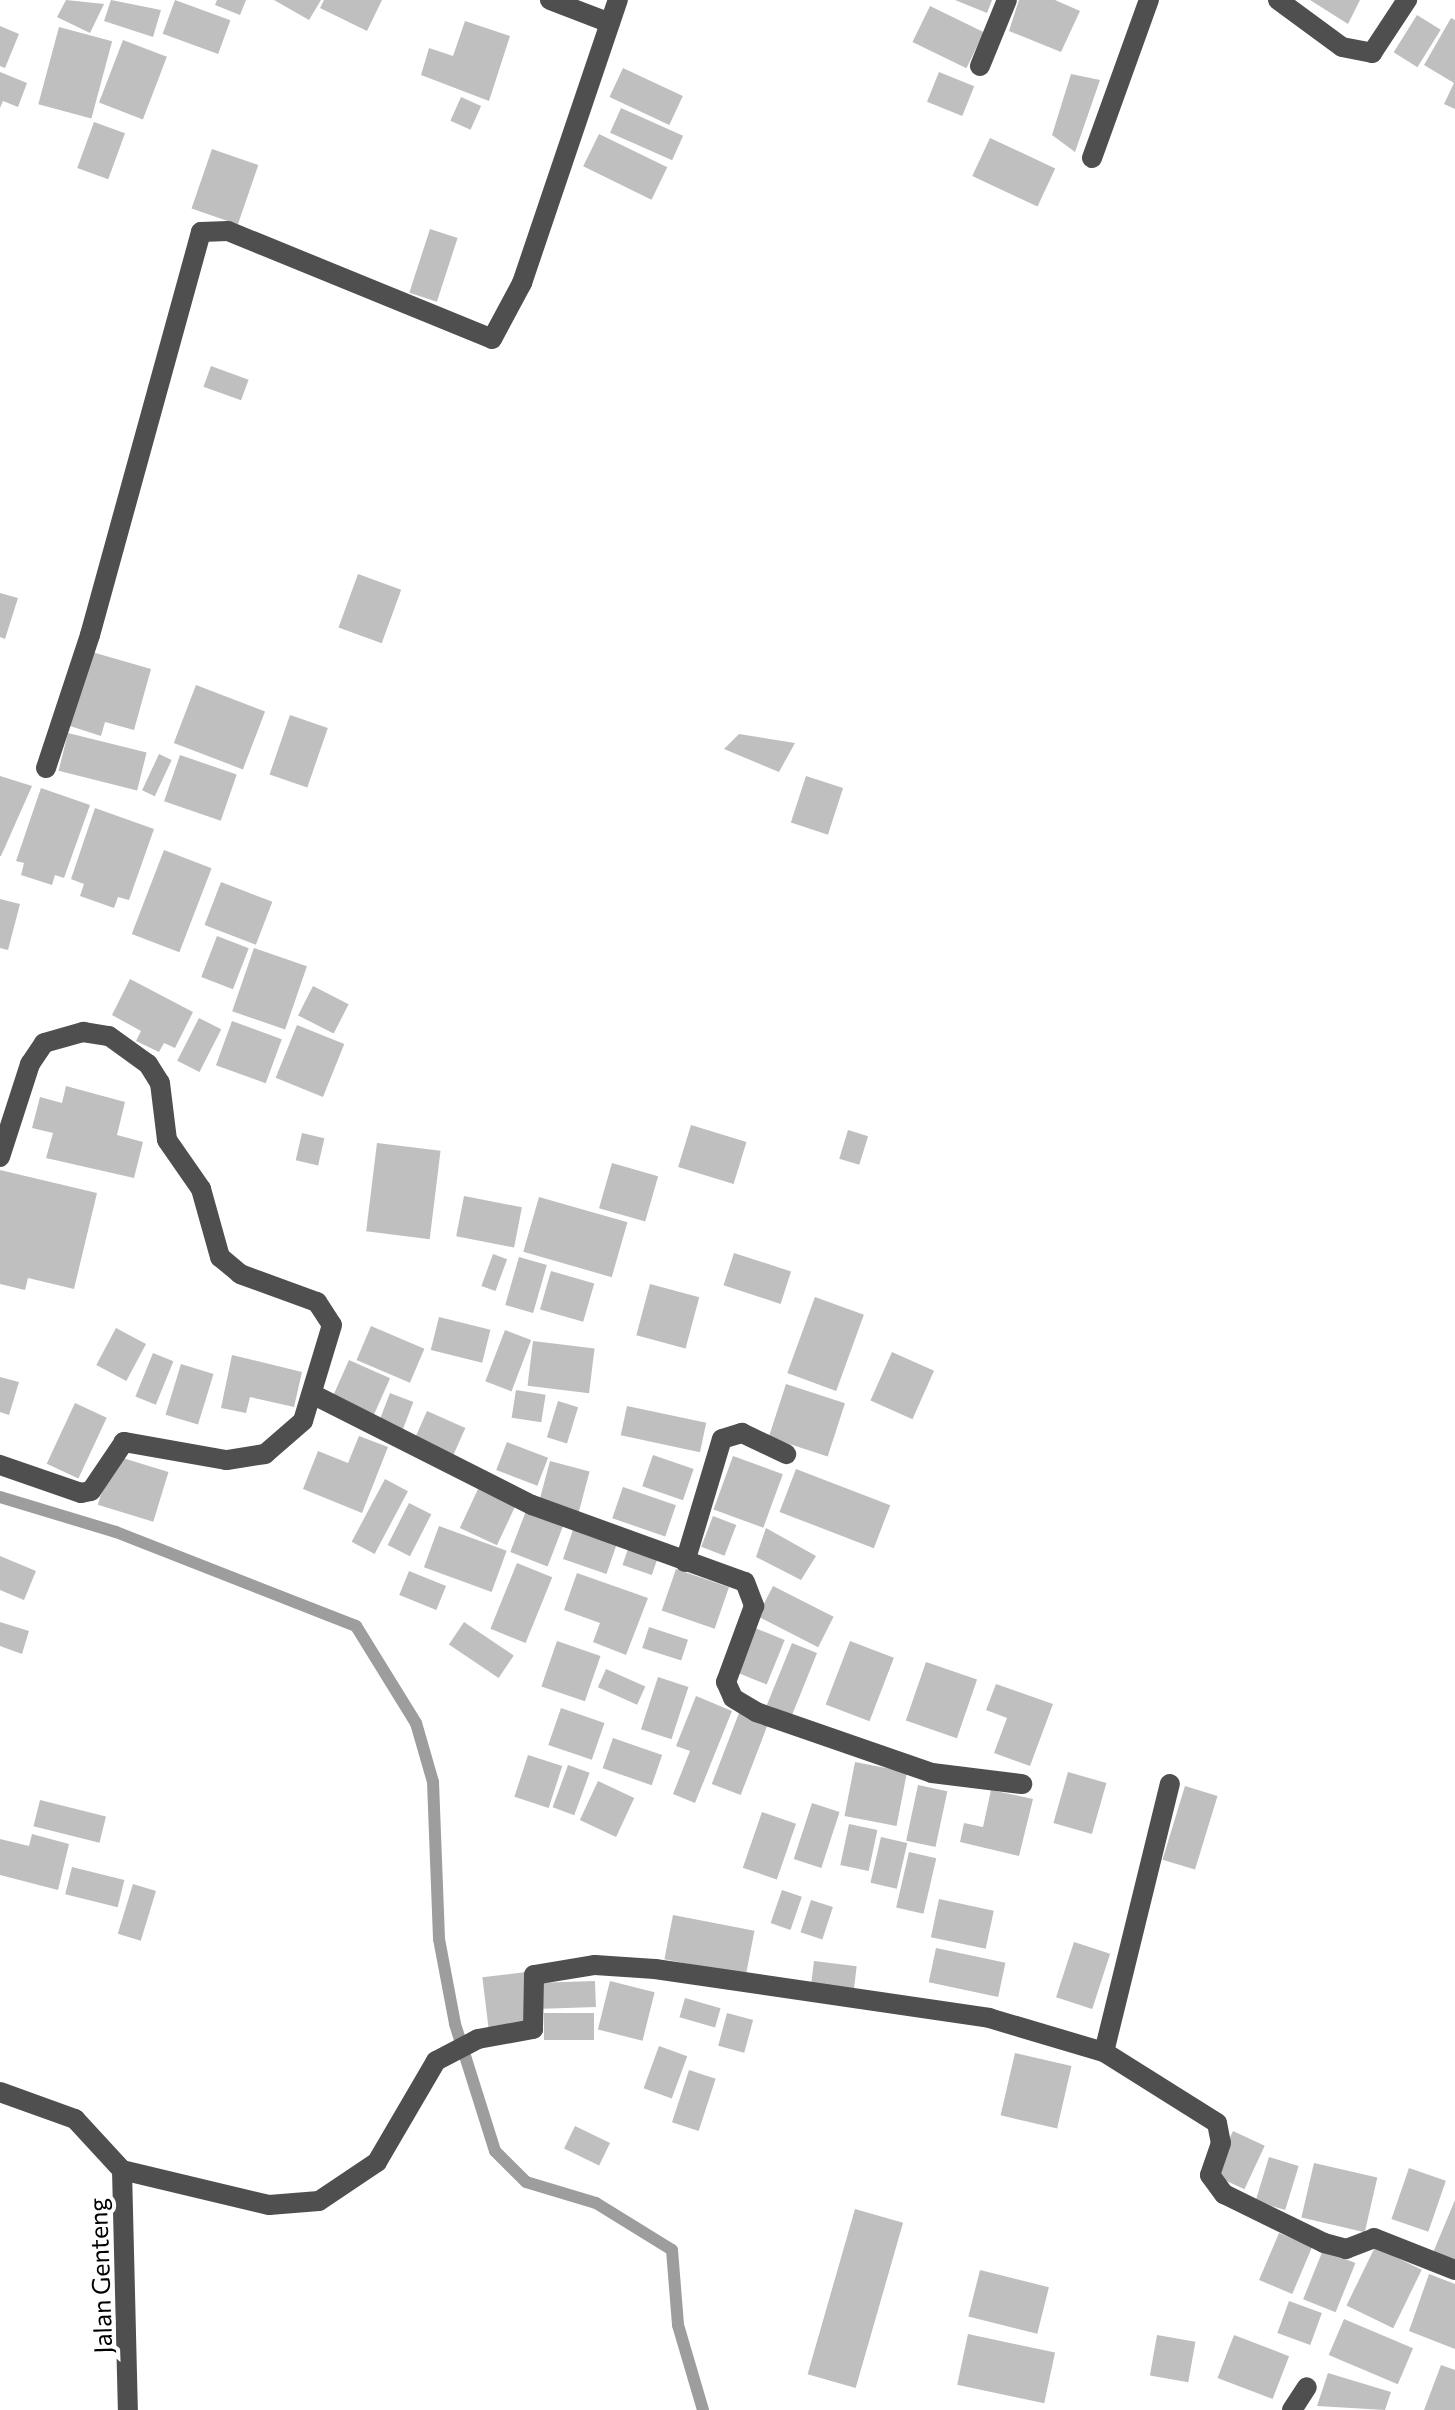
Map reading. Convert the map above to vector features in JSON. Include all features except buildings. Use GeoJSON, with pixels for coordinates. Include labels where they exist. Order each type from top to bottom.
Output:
{"type":"FeatureCollection","features":[{"type":"Feature","properties":{"kind":"street"},"geometry":{"type":"LineString","coordinates":[[550,0],[610,23]]}},
{"type":"Feature","properties":{"kind":"street"},"geometry":{"type":"LineString","coordinates":[[46,768],[90,635],[201,232],[228,231],[492,340],[522,283],[618,0]]}},
{"type":"Feature","properties":{"kind":"street"},"geometry":{"type":"LineString","coordinates":[[980,66],[1008,0]]}},
{"type":"Feature","properties":{"kind":"street"},"geometry":{"type":"LineString","coordinates":[[1092,158],[1149,0]]}},
{"type":"Feature","properties":{"kind":"street"},"geometry":{"type":"LineString","coordinates":[[1278,0],[1342,46],[1372,53],[1407,0]]}},
{"type":"Feature","properties":{"kind":"street"},"geometry":{"type":"LineString","coordinates":[[0,1158],[30,1064],[44,1043],[83,1032],[109,1036],[148,1064],[164,1095],[167,1140],[201,1189],[213,1248],[240,1274],[317,1302],[330,1317],[331,1339],[316,1396],[303,1421],[266,1454],[226,1460],[124,1442],[86,1493],[0,1464]]}},
{"type":"Feature","properties":{"kind":"street"},"geometry":{"type":"LineString","coordinates":[[316,1396],[457,1472],[754,1592],[748,1626],[725,1672],[733,1698],[878,1758],[964,1782],[1022,1784]]}},
{"type":"Feature","properties":{"kind":"street"},"geometry":{"type":"LineString","coordinates":[[685,1562],[722,1439],[742,1433],[786,1454]]}},
{"type":"Feature","properties":{"kind":"street"},"geometry":{"type":"LineString","coordinates":[[1104,2052],[1170,1784]]}},
{"type":"Feature","properties":{"kind":"street"},"geometry":{"type":"LineString","coordinates":[[122,2170],[270,2206],[319,2201],[377,2162],[436,2061],[478,2039],[535,2026],[534,1974],[595,1964],[989,2018],[1104,2052],[1217,2123],[1221,2143],[1210,2174],[1224,2194],[1324,2244],[1346,2249],[1374,2238],[1455,2270]]}},
{"type":"Feature","properties":{"kind":"street","name":"Jalan Genteng"},"geometry":{"type":"LineString","coordinates":[[0,2092],[75,2119],[122,2170],[128,2410]]}},
{"type":"Feature","properties":{"kind":"street"},"geometry":{"type":"LineString","coordinates":[[1292,2410],[1307,2387]]}},
{"type":"Feature","properties":{"kind":"waterway"},"geometry":{"type":"LineString","coordinates":[[0,1497],[116,1532],[356,1626],[416,1723],[433,1782],[439,1939],[455,2024],[495,2151],[526,2182],[596,2203],[672,2250],[678,2325],[703,2410]]}}]}
